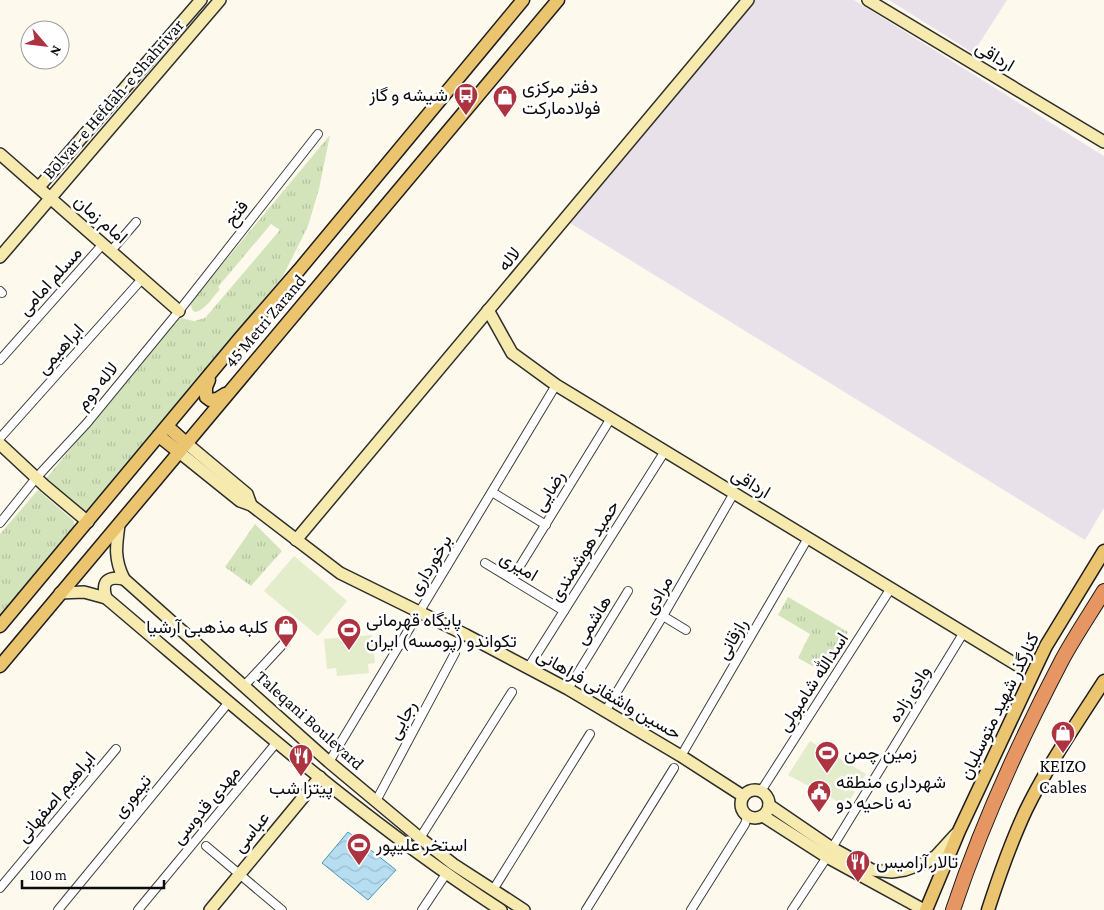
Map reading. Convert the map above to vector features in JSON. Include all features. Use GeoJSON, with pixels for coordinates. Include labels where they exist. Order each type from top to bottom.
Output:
{"type":"FeatureCollection","features":[{"type":"Feature","properties":{"kind":"highway"},"geometry":{"type":"LineString","coordinates":[[953,910],[971,857],[1001,783],[1063,658],[1104,591]]}},
{"type":"Feature","properties":{"kind":"main road","name":"45 Metri Zarand"},"geometry":{"type":"LineString","coordinates":[[0,626],[300,270],[523,0]]}},
{"type":"Feature","properties":{"kind":"main road","name":"45 Metri Zarand"},"geometry":{"type":"LineString","coordinates":[[0,666],[558,0]]}},
{"type":"Feature","properties":{"kind":"main road"},"geometry":{"type":"LineString","coordinates":[[215,369],[206,387],[206,397],[210,400],[217,399],[230,390]]}},
{"type":"Feature","properties":{"kind":"main road"},"geometry":{"type":"LineString","coordinates":[[163,431],[182,447]]}},
{"type":"Feature","properties":{"kind":"main road","name":"کنارگذر شهید متوسلیان"},"geometry":{"type":"LineString","coordinates":[[925,910],[959,831],[1046,646],[1104,551]]}},
{"type":"Feature","properties":{"kind":"main road"},"geometry":{"type":"LineString","coordinates":[[988,910],[1004,861],[1027,809],[1049,768],[1104,681]]}},
{"type":"Feature","properties":{"kind":"street"},"geometry":{"type":"LineString","coordinates":[[38,187],[201,0]]}},
{"type":"Feature","properties":{"kind":"street","name":"Bolvar-e Hefdah-e Shahrivar"},"geometry":{"type":"LineString","coordinates":[[0,256],[220,0]]}},
{"type":"Feature","properties":{"kind":"street","name":"لاله"},"geometry":{"type":"LineString","coordinates":[[296,540],[748,0]]}},
{"type":"Feature","properties":{"kind":"street","name":"ارداقی"},"geometry":{"type":"LineString","coordinates":[[868,0],[1104,142]]}},
{"type":"Feature","properties":{"kind":"street","name":"فتح"},"geometry":{"type":"LineString","coordinates":[[179,311],[318,134]]}},
{"type":"Feature","properties":{"kind":"street","name":"امام زمان"},"geometry":{"type":"LineString","coordinates":[[2,159],[51,198],[179,311]]}},
{"type":"Feature","properties":{"kind":"street","name":"مسلم امامی"},"geometry":{"type":"LineString","coordinates":[[0,360],[107,248],[136,222]]}},
{"type":"Feature","properties":{"kind":"street","name":"ابراهیمی"},"geometry":{"type":"LineString","coordinates":[[0,438],[142,279]]}},
{"type":"Feature","properties":{"kind":"street","name":"ارداقی"},"geometry":{"type":"LineString","coordinates":[[488,310],[512,353],[556,385],[1017,665]]}},
{"type":"Feature","properties":{"kind":"street","name":"لاله دوم"},"geometry":{"type":"LineString","coordinates":[[0,523],[36,478],[87,423],[179,311]]}},
{"type":"Feature","properties":{"kind":"street","name":"برخورداری"},"geometry":{"type":"LineString","coordinates":[[329,762],[556,385]]}},
{"type":"Feature","properties":{"kind":"street","name":"رضایی"},"geometry":{"type":"LineString","coordinates":[[512,580],[611,418]]}},
{"type":"Feature","properties":{"kind":"street"},"geometry":{"type":"LineString","coordinates":[[0,444],[36,478],[88,522]]}},
{"type":"Feature","properties":{"kind":"street","name":"حسین واشقانی فراهانی"},"geometry":{"type":"LineString","coordinates":[[182,447],[240,501],[251,505],[340,574],[528,668],[606,710],[743,796]]}},
{"type":"Feature","properties":{"kind":"street","name":"حمید هوشمندی"},"geometry":{"type":"LineString","coordinates":[[528,668],[665,451]]}},
{"type":"Feature","properties":{"kind":"street"},"geometry":{"type":"LineString","coordinates":[[492,492],[546,524]]}},
{"type":"Feature","properties":{"kind":"street","name":"مرادی"},"geometry":{"type":"LineString","coordinates":[[606,710],[734,493]]}},
{"type":"Feature","properties":{"kind":"street"},"geometry":{"type":"LineString","coordinates":[[119,525],[116,546],[117,565],[124,579]]}},
{"type":"Feature","properties":{"kind":"street","name":"رازقانی"},"geometry":{"type":"LineString","coordinates":[[681,756],[808,538]]}},
{"type":"Feature","properties":{"kind":"street","name":"امیری"},"geometry":{"type":"LineString","coordinates":[[485,563],[564,611]]}},
{"type":"Feature","properties":{"kind":"street"},"geometry":{"type":"LineString","coordinates":[[106,598],[104,590],[106,583],[110,579],[124,579]]}},
{"type":"Feature","properties":{"kind":"street","name":"Taleqani Boulevard"},"geometry":{"type":"LineString","coordinates":[[124,579],[245,685],[329,762],[420,838],[453,864],[524,910]]}},
{"type":"Feature","properties":{"kind":"street","name":"اسدالله شامبولی"},"geometry":{"type":"LineString","coordinates":[[761,791],[891,588]]}},
{"type":"Feature","properties":{"kind":"street","name":"هاشمی"},"geometry":{"type":"LineString","coordinates":[[568,690],[628,591]]}},
{"type":"Feature","properties":{"kind":"street","name":"Taleqani Boulevard"},"geometry":{"type":"LineString","coordinates":[[60,593],[84,592],[106,598],[277,742],[411,849],[501,910]]}},
{"type":"Feature","properties":{"kind":"street"},"geometry":{"type":"LineString","coordinates":[[663,616],[686,630]]}},
{"type":"Feature","properties":{"kind":"street","name":"وادی زاده"},"geometry":{"type":"LineString","coordinates":[[792,910],[964,632]]}},
{"type":"Feature","properties":{"kind":"street"},"geometry":{"type":"LineString","coordinates":[[245,685],[285,642]]}},
{"type":"Feature","properties":{"kind":"street","name":"رجایی"},"geometry":{"type":"LineString","coordinates":[[376,801],[454,653]]}},
{"type":"Feature","properties":{"kind":"street"},"geometry":{"type":"LineString","coordinates":[[420,838],[512,692]]}},
{"type":"Feature","properties":{"kind":"street","name":"تیموری"},"geometry":{"type":"LineString","coordinates":[[58,910],[229,702]]}},
{"type":"Feature","properties":{"kind":"street"},"geometry":{"type":"LineString","coordinates":[[493,890],[590,734]]}},
{"type":"Feature","properties":{"kind":"street","name":"مهدی قدوسی"},"geometry":{"type":"LineString","coordinates":[[138,910],[277,742]]}},
{"type":"Feature","properties":{"kind":"street","name":"ابراهیم اصفهانی"},"geometry":{"type":"LineString","coordinates":[[0,888],[116,749]]}},
{"type":"Feature","properties":{"kind":"street"},"geometry":{"type":"LineString","coordinates":[[586,910],[674,768]]}},
{"type":"Feature","properties":{"kind":"street","name":"عباسی"},"geometry":{"type":"LineString","coordinates":[[210,910],[320,777]]}},
{"type":"Feature","properties":{"kind":"street"},"geometry":{"type":"LineString","coordinates":[[769,805],[763,816],[755,819],[747,817],[740,807],[743,796],[751,790],[761,791],[767,797],[769,805],[829,852],[872,870],[905,870],[925,863],[936,856],[959,831]]}},
{"type":"Feature","properties":{"kind":"street"},"geometry":{"type":"LineString","coordinates":[[763,816],[829,852],[925,910]]}},
{"type":"Feature","properties":{"kind":"street"},"geometry":{"type":"LineString","coordinates":[[691,910],[745,824],[747,817]]}},
{"type":"Feature","properties":{"kind":"street"},"geometry":{"type":"LineString","coordinates":[[206,846],[281,910]]}},
{"type":"Feature","properties":{"kind":"street"},"geometry":{"type":"LineString","coordinates":[[422,910],[453,864]]}},
{"type":"Feature","properties":{"kind":"shaded area"},"geometry":{"type":"Polygon","coordinates":[[[755,0],[854,0],[1104,156],[1104,508],[1085,540],[570,223],[755,0]]]}},
{"type":"Feature","properties":{"kind":"shaded area"},"geometry":{"type":"Polygon","coordinates":[[[889,0],[1007,0],[973,53],[889,0]]]}},
{"type":"Feature","properties":{"kind":"green space"},"geometry":{"type":"Polygon","coordinates":[[[330,135],[319,189],[308,226],[283,276],[89,511],[83,512],[45,480],[173,323],[181,318],[194,321],[205,318],[280,230],[271,224],[218,287],[220,289],[209,302],[200,310],[193,311],[190,303],[330,135]]]}},
{"type":"Feature","properties":{"kind":"green space"},"geometry":{"type":"Polygon","coordinates":[[[38,490],[74,521],[74,528],[0,617],[0,534],[38,490]]]}},
{"type":"Feature","properties":{"kind":"green space"},"geometry":{"type":"Polygon","coordinates":[[[255,524],[282,551],[251,586],[225,567],[255,524]]]}},
{"type":"Feature","properties":{"kind":"green space"},"geometry":{"type":"Polygon","coordinates":[[[294,556],[347,601],[318,636],[264,591],[294,556]]]}},
{"type":"Feature","properties":{"kind":"green space"},"geometry":{"type":"Polygon","coordinates":[[[788,597],[848,632],[825,673],[798,658],[810,634],[778,615],[788,597]]]}},
{"type":"Feature","properties":{"kind":"green space","name":"پایگاه قهرمانی تکواندو (پومسه) ایران"},"geometry":{"type":"Polygon","coordinates":[[[372,635],[375,663],[368,664],[369,673],[337,676],[336,668],[327,669],[324,639],[372,635]]]}},
{"type":"Feature","properties":{"kind":"green space","name":"زمین چمن"},"geometry":{"type":"Polygon","coordinates":[[[810,741],[866,774],[846,806],[788,775],[810,741]]]}},
{"type":"Feature","properties":{"kind":"water","name":"استخر علیپور"},"geometry":{"type":"Polygon","coordinates":[[[348,832],[396,870],[368,900],[322,863],[348,832]]]}},
{"type":"Feature","properties":{"kind":"place","name":"شیشه و گاز"},"geometry":{"type":"Point","coordinates":[466,116]}},
{"type":"Feature","properties":{"kind":"place","name":"دفتر مرکزی فولادمارکت"},"geometry":{"type":"Point","coordinates":[505,118]}},
{"type":"Feature","properties":{"kind":"place","name":"کلبه مذهبی آرشیا"},"geometry":{"type":"Point","coordinates":[286,648]}},
{"type":"Feature","properties":{"kind":"place","name":"پایگاه قهرمانی تکواندو (پومسه) ایران"},"geometry":{"type":"Point","coordinates":[349,651]}},
{"type":"Feature","properties":{"kind":"place","name":"KEIZO Cables"},"geometry":{"type":"Point","coordinates":[1063,754]}},
{"type":"Feature","properties":{"kind":"place","name":"زمین چمن"},"geometry":{"type":"Point","coordinates":[827,774]}},
{"type":"Feature","properties":{"kind":"place","name":"پیتزا شب"},"geometry":{"type":"Point","coordinates":[301,777]}},
{"type":"Feature","properties":{"kind":"place","name":"شهرداری منطقه نه ناحیه دو"},"geometry":{"type":"Point","coordinates":[819,813]}},
{"type":"Feature","properties":{"kind":"place","name":"استخر علیپور"},"geometry":{"type":"Point","coordinates":[359,866]}},
{"type":"Feature","properties":{"kind":"place","name":"تالار آرامیس"},"geometry":{"type":"Point","coordinates":[858,883]}}]}
